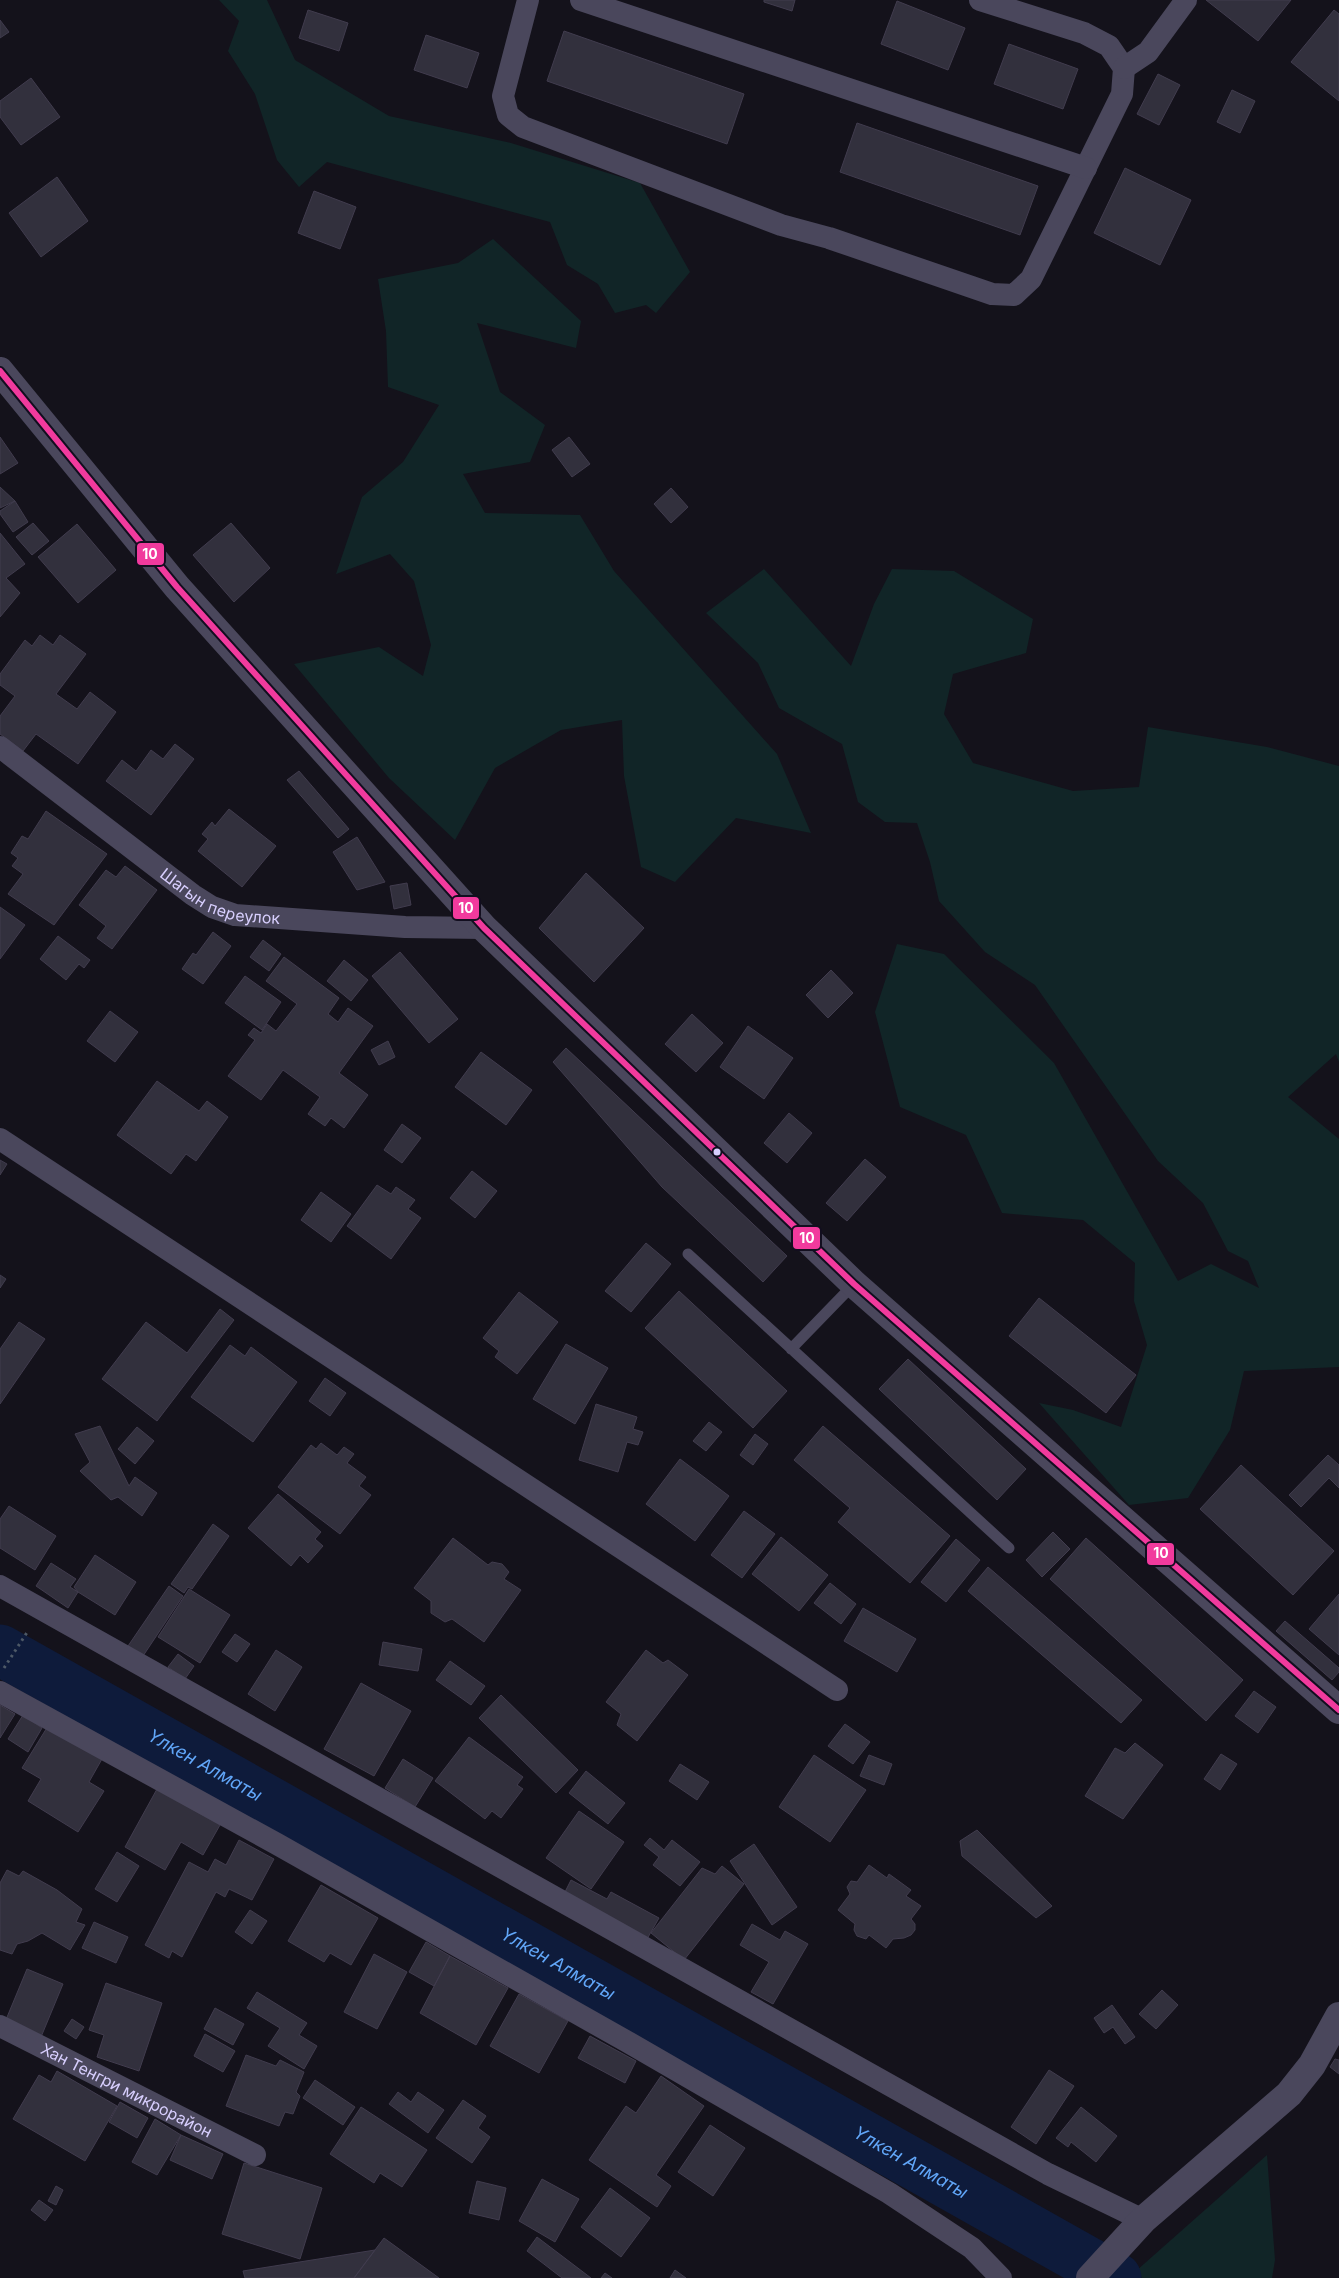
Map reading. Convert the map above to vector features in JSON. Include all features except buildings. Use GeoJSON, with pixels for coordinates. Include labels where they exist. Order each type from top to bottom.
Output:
{"type":"FeatureCollection","features":[{"type":"Feature","properties":{"kind":"street"},"geometry":{"type":"LineString","coordinates":[[528,0],[503,96],[508,116],[523,127],[781,225],[829,238],[992,294],[1014,295],[1031,279],[1122,94],[1124,68],[1109,46],[1084,33],[980,0]]}},
{"type":"Feature","properties":{"kind":"street"},"geometry":{"type":"LineString","coordinates":[[581,0],[1086,168]]}},
{"type":"Feature","properties":{"kind":"street"},"geometry":{"type":"LineString","coordinates":[[1124,68],[1148,52],[1186,0]]}},
{"type":"Feature","properties":{"kind":"street"},"geometry":{"type":"LineString","coordinates":[[0,371],[177,587],[484,928],[854,1284],[1339,1710]]}},
{"type":"Feature","properties":{"kind":"street","name":"Шагын переулок"},"geometry":{"type":"LineString","coordinates":[[0,747],[193,895],[212,907],[235,915],[405,927],[484,928]]}},
{"type":"Feature","properties":{"kind":"street"},"geometry":{"type":"LineString","coordinates":[[0,1139],[837,1690]]}},
{"type":"Feature","properties":{"kind":"street"},"geometry":{"type":"LineString","coordinates":[[0,1586],[1048,2174],[1143,2220]]}},
{"type":"Feature","properties":{"kind":"street"},"geometry":{"type":"LineString","coordinates":[[0,1692],[276,1844],[592,2022],[889,2193],[972,2248],[1001,2278]]}},
{"type":"Feature","properties":{"kind":"street"},"geometry":{"type":"LineString","coordinates":[[1090,2278],[1143,2220],[1288,2094],[1312,2065],[1339,2016]]}},
{"type":"Feature","properties":{"kind":"street","name":"Хан Тенгри микрорайон"},"geometry":{"type":"LineString","coordinates":[[0,2026],[255,2155]]}},
{"type":"Feature","properties":{"kind":"lane"},"geometry":{"type":"LineString","coordinates":[[688,1254],[1008,1548]]}},
{"type":"Feature","properties":{"kind":"lane"},"geometry":{"type":"LineString","coordinates":[[791,1349],[854,1284]]}},
{"type":"Feature","properties":{"kind":"path"},"geometry":{"type":"LineString","coordinates":[[0,1675],[42,1609]]}},
{"type":"Feature","properties":{"kind":"green space"},"geometry":{"type":"Polygon","coordinates":[[[219,0],[267,0],[295,60],[389,116],[511,143],[640,183],[690,272],[656,313],[646,305],[615,313],[598,284],[567,265],[550,222],[327,162],[299,187],[277,160],[255,94],[228,51],[239,21],[219,0]]]}},
{"type":"Feature","properties":{"kind":"green space"},"geometry":{"type":"Polygon","coordinates":[[[493,239],[581,321],[576,348],[477,323],[500,392],[545,425],[530,462],[463,474],[485,513],[580,515],[614,571],[777,754],[811,833],[736,818],[675,882],[641,867],[624,776],[622,720],[561,730],[495,768],[455,840],[389,778],[294,664],[379,647],[423,676],[431,645],[414,581],[390,554],[336,574],[362,497],[403,462],[439,405],[388,387],[386,331],[378,279],[458,263],[493,239]]]}},
{"type":"Feature","properties":{"kind":"green space"},"geometry":{"type":"Polygon","coordinates":[[[764,569],[851,666],[874,604],[892,569],[954,571],[1033,619],[1026,653],[953,674],[944,714],[973,763],[1073,791],[1139,787],[1148,727],[1267,747],[1339,766],[1339,1062],[1336,1054],[1288,1097],[1339,1139],[1339,1367],[1244,1371],[1230,1430],[1188,1498],[1129,1505],[1039,1403],[1073,1410],[1121,1427],[1147,1345],[1134,1301],[1135,1263],[1083,1220],[1002,1213],[966,1135],[900,1107],[875,1012],[897,944],[944,954],[1054,1063],[1178,1281],[1211,1264],[1259,1288],[1248,1261],[1228,1251],[1203,1203],[1158,1161],[1035,985],[985,952],[939,901],[930,862],[917,823],[885,822],[858,802],[842,744],[779,708],[758,663],[706,613],[764,569]]]}},
{"type":"Feature","properties":{"kind":"green space"},"geometry":{"type":"Polygon","coordinates":[[[1267,2155],[1275,2260],[1272,2278],[1142,2278],[1136,2271],[1267,2155]]]}},
{"type":"Feature","properties":{"kind":"waterway","name":"Үлкен Алматы"},"geometry":{"type":"LineString","coordinates":[[0,1650],[1116,2278]]}},
{"type":"Feature","properties":{"kind":"transit line","name":"10"},"geometry":{"type":"LineString","coordinates":[[0,371],[177,587],[484,928],[854,1284],[1339,1710]]}}]}
